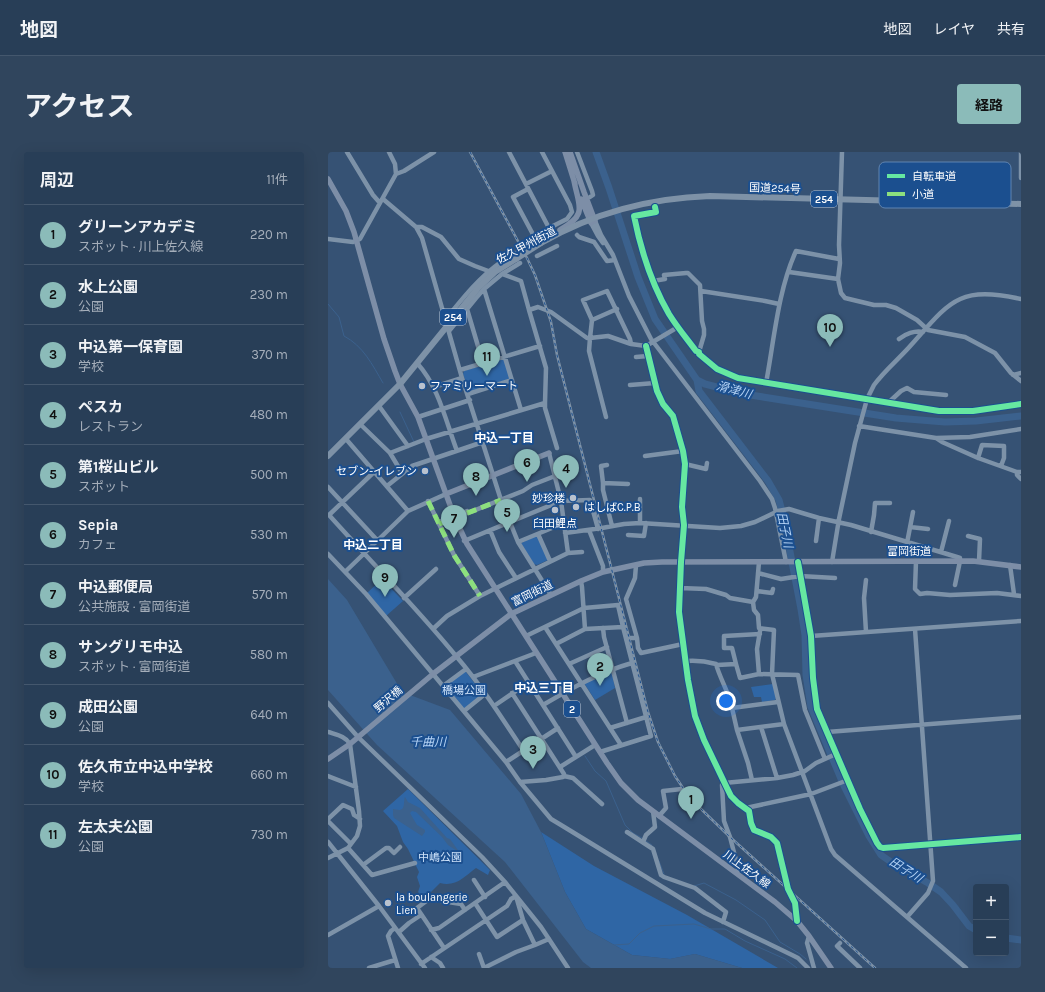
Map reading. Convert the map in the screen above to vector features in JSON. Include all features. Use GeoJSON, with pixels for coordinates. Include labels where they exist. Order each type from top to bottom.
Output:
{"type":"FeatureCollection","features":[{"type":"Feature","properties":{"kind":"highway","name":"国道254号"},"geometry":{"type":"LineString","coordinates":[[592,220],[629,206],[673,198],[704,196],[879,201]]}},
{"type":"Feature","properties":{"kind":"highway","name":"国道254号"},"geometry":{"type":"LineString","coordinates":[[1011,204],[1021,204]]}},
{"type":"Feature","properties":{"kind":"highway","name":"佐久甲州街道"},"geometry":{"type":"LineString","coordinates":[[328,455],[400,384],[447,321],[495,272],[541,243],[592,220]]}},
{"type":"Feature","properties":{"kind":"main road"},"geometry":{"type":"LineString","coordinates":[[541,243],[574,221],[578,215],[580,204],[565,152]]}},
{"type":"Feature","properties":{"kind":"main road"},"geometry":{"type":"LineString","coordinates":[[570,152],[592,220]]}},
{"type":"Feature","properties":{"kind":"main road","name":"富岡街道"},"geometry":{"type":"LineString","coordinates":[[328,179],[346,211],[384,339],[400,384],[418,417],[464,541],[511,614],[603,572],[636,565],[662,562],[979,561],[1021,567]]}},
{"type":"Feature","properties":{"kind":"main road"},"geometry":{"type":"LineString","coordinates":[[574,181],[592,220]]}},
{"type":"Feature","properties":{"kind":"main road"},"geometry":{"type":"LineString","coordinates":[[446,494],[549,453]]}},
{"type":"Feature","properties":{"kind":"main road","name":"野沢橋"},"geometry":{"type":"LineString","coordinates":[[328,759],[350,744],[432,675],[511,614]]}},
{"type":"Feature","properties":{"kind":"main road","name":"2"},"geometry":{"type":"LineString","coordinates":[[511,614],[600,752]]}},
{"type":"Feature","properties":{"kind":"main road","name":"川上佐久線"},"geometry":{"type":"LineString","coordinates":[[600,752],[613,773],[638,800],[775,902],[797,922],[809,936],[831,968]]}},
{"type":"Feature","properties":{"kind":"street"},"geometry":{"type":"LineString","coordinates":[[347,152],[372,195],[416,227],[422,238],[447,321],[462,378],[501,500],[518,542],[552,595]]}},
{"type":"Feature","properties":{"kind":"street"},"geometry":{"type":"LineString","coordinates":[[328,239],[344,242],[356,241],[362,236],[396,174],[395,164],[389,152]]}},
{"type":"Feature","properties":{"kind":"street"},"geometry":{"type":"LineString","coordinates":[[396,174],[404,171],[434,152]]}},
{"type":"Feature","properties":{"kind":"street"},"geometry":{"type":"LineString","coordinates":[[509,152],[549,228]]}},
{"type":"Feature","properties":{"kind":"street"},"geometry":{"type":"LineString","coordinates":[[525,246],[541,243],[549,228],[570,219],[572,212],[570,205],[542,152]]}},
{"type":"Feature","properties":{"kind":"street"},"geometry":{"type":"LineString","coordinates":[[577,152],[592,191],[593,195],[590,197]]}},
{"type":"Feature","properties":{"kind":"street"},"geometry":{"type":"LineString","coordinates":[[842,152],[838,279],[841,292],[845,298],[874,305],[886,305],[896,308],[917,320],[924,330]]}},
{"type":"Feature","properties":{"kind":"street"},"geometry":{"type":"LineString","coordinates":[[1020,152],[1021,178]]}},
{"type":"Feature","properties":{"kind":"street"},"geometry":{"type":"LineString","coordinates":[[541,243],[513,197],[552,171]]}},
{"type":"Feature","properties":{"kind":"street"},"geometry":{"type":"LineString","coordinates":[[570,205],[577,202]]}},
{"type":"Feature","properties":{"kind":"street"},"geometry":{"type":"LineString","coordinates":[[655,207],[656,212],[634,216],[640,246],[653,281],[678,327],[696,351],[717,369],[738,378],[940,411],[973,411],[1021,404]]}},
{"type":"Feature","properties":{"kind":"street"},"geometry":{"type":"LineString","coordinates":[[592,220],[598,236],[609,248],[629,296],[653,342],[772,499],[777,512],[788,562]]}},
{"type":"Feature","properties":{"kind":"street"},"geometry":{"type":"LineString","coordinates":[[416,227],[422,227],[441,237],[459,259],[489,271]]}},
{"type":"Feature","properties":{"kind":"street"},"geometry":{"type":"LineString","coordinates":[[577,235],[594,242],[606,261],[614,260]]}},
{"type":"Feature","properties":{"kind":"street"},"geometry":{"type":"LineString","coordinates":[[537,256],[557,246]]}},
{"type":"Feature","properties":{"kind":"street"},"geometry":{"type":"LineString","coordinates":[[766,383],[779,304],[796,251],[839,259]]}},
{"type":"Feature","properties":{"kind":"street"},"geometry":{"type":"LineString","coordinates":[[447,321],[450,314],[470,289],[489,271],[517,258]]}},
{"type":"Feature","properties":{"kind":"street"},"geometry":{"type":"LineString","coordinates":[[449,331],[484,289],[517,258]]}},
{"type":"Feature","properties":{"kind":"street"},"geometry":{"type":"LineString","coordinates":[[789,272],[838,279]]}},
{"type":"Feature","properties":{"kind":"street"},"geometry":{"type":"LineString","coordinates":[[653,281],[665,279],[664,275],[688,273],[700,285],[704,335],[699,352]]}},
{"type":"Feature","properties":{"kind":"street"},"geometry":{"type":"LineString","coordinates":[[501,274],[521,281],[546,368],[546,408],[557,448]]}},
{"type":"Feature","properties":{"kind":"street"},"geometry":{"type":"LineString","coordinates":[[484,289],[521,410]]}},
{"type":"Feature","properties":{"kind":"street"},"geometry":{"type":"LineString","coordinates":[[606,417],[589,351],[592,320],[583,300],[607,291],[631,344]]}},
{"type":"Feature","properties":{"kind":"street"},"geometry":{"type":"LineString","coordinates":[[701,291],[779,304]]}},
{"type":"Feature","properties":{"kind":"street"},"geometry":{"type":"LineString","coordinates":[[832,562],[838,522],[859,426],[867,399],[878,379],[892,366],[945,308],[954,302],[966,297],[986,294],[1021,299]]}},
{"type":"Feature","properties":{"kind":"street"},"geometry":{"type":"LineString","coordinates":[[529,310],[538,307],[548,310],[584,336],[590,338],[608,336],[631,344],[646,346],[678,327]]}},
{"type":"Feature","properties":{"kind":"street"},"geometry":{"type":"LineString","coordinates":[[467,309],[483,363]]}},
{"type":"Feature","properties":{"kind":"street"},"geometry":{"type":"LineString","coordinates":[[592,320],[616,309]]}},
{"type":"Feature","properties":{"kind":"street"},"geometry":{"type":"LineString","coordinates":[[899,339],[915,331],[924,330],[965,337],[995,353],[1013,375],[1021,381]]}},
{"type":"Feature","properties":{"kind":"street"},"geometry":{"type":"LineString","coordinates":[[460,370],[540,346]]}},
{"type":"Feature","properties":{"kind":"street"},"geometry":{"type":"LineString","coordinates":[[646,346],[660,398],[673,416],[683,451],[685,464],[682,507],[684,525],[679,612],[688,680],[695,716],[731,796],[749,812],[754,830],[771,837],[777,843],[788,889],[795,903],[797,922]]}},
{"type":"Feature","properties":{"kind":"street"},"geometry":{"type":"LineString","coordinates":[[636,357],[648,356]]}},
{"type":"Feature","properties":{"kind":"street"},"geometry":{"type":"LineString","coordinates":[[417,363],[434,387],[457,451]]}},
{"type":"Feature","properties":{"kind":"street"},"geometry":{"type":"LineString","coordinates":[[1013,375],[1021,373]]}},
{"type":"Feature","properties":{"kind":"street"},"geometry":{"type":"LineString","coordinates":[[434,387],[462,378]]}},
{"type":"Feature","properties":{"kind":"street"},"geometry":{"type":"LineString","coordinates":[[468,394],[512,380]]}},
{"type":"Feature","properties":{"kind":"street"},"geometry":{"type":"LineString","coordinates":[[630,385],[655,383]]}},
{"type":"Feature","properties":{"kind":"street"},"geometry":{"type":"LineString","coordinates":[[888,403],[901,391],[907,388],[914,392],[946,395]]}},
{"type":"Feature","properties":{"kind":"street"},"geometry":{"type":"LineString","coordinates":[[418,417],[470,400]]}},
{"type":"Feature","properties":{"kind":"street"},"geometry":{"type":"LineString","coordinates":[[390,452],[426,439],[546,403]]}},
{"type":"Feature","properties":{"kind":"street"},"geometry":{"type":"LineString","coordinates":[[378,406],[408,446]]}},
{"type":"Feature","properties":{"kind":"street"},"geometry":{"type":"LineString","coordinates":[[360,424],[390,452],[402,472]]}},
{"type":"Feature","properties":{"kind":"street"},"geometry":{"type":"LineString","coordinates":[[859,426],[936,438],[970,437],[1021,429]]}},
{"type":"Feature","properties":{"kind":"street"},"geometry":{"type":"LineString","coordinates":[[346,438],[408,511]]}},
{"type":"Feature","properties":{"kind":"street"},"geometry":{"type":"LineString","coordinates":[[936,438],[978,458],[1019,472],[1017,475],[1021,479]]}},
{"type":"Feature","properties":{"kind":"street"},"geometry":{"type":"LineString","coordinates":[[387,486],[402,472],[412,466],[483,442]]}},
{"type":"Feature","properties":{"kind":"street"},"geometry":{"type":"LineString","coordinates":[[978,458],[982,445],[1004,446],[1004,458],[1001,466]]}},
{"type":"Feature","properties":{"kind":"street"},"geometry":{"type":"LineString","coordinates":[[646,456],[683,451]]}},
{"type":"Feature","properties":{"kind":"street"},"geometry":{"type":"LineString","coordinates":[[549,453],[561,501],[568,553]]}},
{"type":"Feature","properties":{"kind":"street"},"geometry":{"type":"LineString","coordinates":[[685,464],[705,471],[707,463]]}},
{"type":"Feature","properties":{"kind":"street"},"geometry":{"type":"LineString","coordinates":[[607,465],[602,466],[602,483],[612,526]]}},
{"type":"Feature","properties":{"kind":"street"},"geometry":{"type":"LineString","coordinates":[[374,472],[329,515],[456,656],[494,706],[523,750]]}},
{"type":"Feature","properties":{"kind":"street"},"geometry":{"type":"LineString","coordinates":[[439,524],[442,523],[442,521],[454,516],[467,511],[468,513],[501,500],[555,476]]}},
{"type":"Feature","properties":{"kind":"street"},"geometry":{"type":"LineString","coordinates":[[602,483],[628,484]]}},
{"type":"Feature","properties":{"kind":"street"},"geometry":{"type":"LineString","coordinates":[[328,487],[377,540]]}},
{"type":"Feature","properties":{"kind":"street"},"geometry":{"type":"LineString","coordinates":[[346,571],[408,511],[446,494]]}},
{"type":"Feature","properties":{"kind":"street"},"geometry":{"type":"LineString","coordinates":[[628,535],[644,536],[640,499]]}},
{"type":"Feature","properties":{"kind":"street"},"geometry":{"type":"LineString","coordinates":[[464,541],[561,501],[590,500],[598,529]]}},
{"type":"Feature","properties":{"kind":"street"},"geometry":{"type":"LineString","coordinates":[[428,501],[454,555],[480,596]]}},
{"type":"Feature","properties":{"kind":"street"},"geometry":{"type":"LineString","coordinates":[[871,532],[875,503],[890,503]]}},
{"type":"Feature","properties":{"kind":"street"},"geometry":{"type":"LineString","coordinates":[[565,533],[643,523],[720,528],[741,526],[787,509],[838,522],[960,558],[955,585]]}},
{"type":"Feature","properties":{"kind":"street"},"geometry":{"type":"LineString","coordinates":[[907,543],[913,512]]}},
{"type":"Feature","properties":{"kind":"street"},"geometry":{"type":"LineString","coordinates":[[816,541],[819,518]]}},
{"type":"Feature","properties":{"kind":"street"},"geometry":{"type":"LineString","coordinates":[[941,552],[948,521]]}},
{"type":"Feature","properties":{"kind":"street"},"geometry":{"type":"LineString","coordinates":[[518,542],[564,523]]}},
{"type":"Feature","properties":{"kind":"street"},"geometry":{"type":"LineString","coordinates":[[910,527],[928,529]]}},
{"type":"Feature","properties":{"kind":"street"},"geometry":{"type":"LineString","coordinates":[[490,530],[499,552],[516,578]]}},
{"type":"Feature","properties":{"kind":"street"},"geometry":{"type":"LineString","coordinates":[[590,530],[603,566],[603,572]]}},
{"type":"Feature","properties":{"kind":"street"},"geometry":{"type":"LineString","coordinates":[[538,534],[550,561]]}},
{"type":"Feature","properties":{"kind":"street"},"geometry":{"type":"LineString","coordinates":[[968,536],[980,539],[979,561]]}},
{"type":"Feature","properties":{"kind":"street"},"geometry":{"type":"LineString","coordinates":[[433,630],[447,616],[495,588],[568,553],[582,552]]}},
{"type":"Feature","properties":{"kind":"street"},"geometry":{"type":"LineString","coordinates":[[328,554],[346,571],[432,675],[443,686],[551,819],[687,902],[723,922],[798,958],[808,968]]}},
{"type":"Feature","properties":{"kind":"street"},"geometry":{"type":"LineString","coordinates":[[916,561],[916,589],[922,594],[950,595],[997,593],[1021,596]]}},
{"type":"Feature","properties":{"kind":"street"},"geometry":{"type":"LineString","coordinates":[[759,674],[757,649],[760,628],[758,615],[754,610],[753,602],[756,597],[760,562]]}},
{"type":"Feature","properties":{"kind":"street"},"geometry":{"type":"LineString","coordinates":[[798,562],[811,636],[816,705],[835,755],[867,825],[880,847],[1021,837]]}},
{"type":"Feature","properties":{"kind":"street"},"geometry":{"type":"LineString","coordinates":[[636,565],[635,578],[626,599],[637,638],[638,648],[641,654],[683,644]]}},
{"type":"Feature","properties":{"kind":"street"},"geometry":{"type":"LineString","coordinates":[[1010,565],[1014,594]]}},
{"type":"Feature","properties":{"kind":"street"},"geometry":{"type":"LineString","coordinates":[[404,598],[436,569]]}},
{"type":"Feature","properties":{"kind":"street"},"geometry":{"type":"LineString","coordinates":[[758,573],[781,578],[801,576],[835,578]]}},
{"type":"Feature","properties":{"kind":"street"},"geometry":{"type":"LineString","coordinates":[[866,580],[864,598],[866,632]]}},
{"type":"Feature","properties":{"kind":"street"},"geometry":{"type":"LineString","coordinates":[[581,581],[585,629]]}},
{"type":"Feature","properties":{"kind":"street"},"geometry":{"type":"LineString","coordinates":[[680,588],[706,589],[730,598],[753,602]]}},
{"type":"Feature","properties":{"kind":"street"},"geometry":{"type":"LineString","coordinates":[[757,591],[772,593],[773,589]]}},
{"type":"Feature","properties":{"kind":"street"},"geometry":{"type":"LineString","coordinates":[[526,636],[584,608],[618,605],[651,736],[600,752]]}},
{"type":"Feature","properties":{"kind":"street"},"geometry":{"type":"LineString","coordinates":[[811,636],[1021,621]]}},
{"type":"Feature","properties":{"kind":"street"},"geometry":{"type":"LineString","coordinates":[[545,626],[621,746]]}},
{"type":"Feature","properties":{"kind":"street"},"geometry":{"type":"LineString","coordinates":[[556,644],[585,629],[623,626]]}},
{"type":"Feature","properties":{"kind":"street"},"geometry":{"type":"LineString","coordinates":[[603,628],[627,723]]}},
{"type":"Feature","properties":{"kind":"street"},"geometry":{"type":"LineString","coordinates":[[760,628],[774,630],[772,674],[778,702],[784,724],[831,849],[835,855],[966,968]]}},
{"type":"Feature","properties":{"kind":"street"},"geometry":{"type":"LineString","coordinates":[[907,917],[930,890],[933,882],[915,629]]}},
{"type":"Feature","properties":{"kind":"street"},"geometry":{"type":"LineString","coordinates":[[760,634],[724,636],[724,648],[732,648],[740,678],[759,674],[797,674],[799,676],[805,710],[827,759]]}},
{"type":"Feature","properties":{"kind":"street"},"geometry":{"type":"LineString","coordinates":[[626,638],[637,638]]}},
{"type":"Feature","properties":{"kind":"street"},"geometry":{"type":"LineString","coordinates":[[569,664],[607,647]]}},
{"type":"Feature","properties":{"kind":"street"},"geometry":{"type":"LineString","coordinates":[[473,677],[536,653]]}},
{"type":"Feature","properties":{"kind":"street"},"geometry":{"type":"LineString","coordinates":[[686,662],[702,660],[708,663],[715,663],[717,665],[736,664]]}},
{"type":"Feature","properties":{"kind":"street"},"geometry":{"type":"LineString","coordinates":[[515,661],[576,757]]}},
{"type":"Feature","properties":{"kind":"street"},"geometry":{"type":"LineString","coordinates":[[543,704],[581,683],[613,668],[632,663]]}},
{"type":"Feature","properties":{"kind":"street"},"geometry":{"type":"LineString","coordinates":[[717,665],[732,708],[752,780]]}},
{"type":"Feature","properties":{"kind":"street"},"geometry":{"type":"LineString","coordinates":[[443,686],[466,669]]}},
{"type":"Feature","properties":{"kind":"street"},"geometry":{"type":"LineString","coordinates":[[494,706],[529,682]]}},
{"type":"Feature","properties":{"kind":"street"},"geometry":{"type":"LineString","coordinates":[[512,693],[564,776]]}},
{"type":"Feature","properties":{"kind":"street"},"geometry":{"type":"LineString","coordinates":[[464,711],[485,694]]}},
{"type":"Feature","properties":{"kind":"street"},"geometry":{"type":"LineString","coordinates":[[732,708],[778,702]]}},
{"type":"Feature","properties":{"kind":"street"},"geometry":{"type":"LineString","coordinates":[[328,703],[358,737],[482,857],[505,882],[541,927],[568,968]]}},
{"type":"Feature","properties":{"kind":"street"},"geometry":{"type":"LineString","coordinates":[[610,728],[646,717]]}},
{"type":"Feature","properties":{"kind":"street"},"geometry":{"type":"LineString","coordinates":[[827,732],[1021,718]]}},
{"type":"Feature","properties":{"kind":"street"},"geometry":{"type":"LineString","coordinates":[[737,730],[784,724]]}},
{"type":"Feature","properties":{"kind":"street"},"geometry":{"type":"LineString","coordinates":[[506,762],[558,728]]}},
{"type":"Feature","properties":{"kind":"street"},"geometry":{"type":"LineString","coordinates":[[761,728],[777,778]]}},
{"type":"Feature","properties":{"kind":"street"},"geometry":{"type":"LineString","coordinates":[[328,732],[344,737],[350,744],[360,819],[358,831],[349,846],[328,858]]}},
{"type":"Feature","properties":{"kind":"street"},"geometry":{"type":"LineString","coordinates":[[560,768],[595,745]]}},
{"type":"Feature","properties":{"kind":"street"},"geometry":{"type":"LineString","coordinates":[[724,782],[777,778],[802,772],[816,763],[835,755]]}},
{"type":"Feature","properties":{"kind":"street"},"geometry":{"type":"LineString","coordinates":[[328,776],[356,787]]}},
{"type":"Feature","properties":{"kind":"street"},"geometry":{"type":"LineString","coordinates":[[520,782],[546,780],[564,776],[572,778],[602,804]]}},
{"type":"Feature","properties":{"kind":"street"},"geometry":{"type":"LineString","coordinates":[[746,808],[811,794],[847,781]]}},
{"type":"Feature","properties":{"kind":"street"},"geometry":{"type":"LineString","coordinates":[[724,782],[722,785],[724,821],[738,868],[737,873]]}},
{"type":"Feature","properties":{"kind":"street"},"geometry":{"type":"LineString","coordinates":[[659,816],[666,808],[663,791],[682,788]]}},
{"type":"Feature","properties":{"kind":"street"},"geometry":{"type":"LineString","coordinates":[[360,819],[354,815],[352,809],[343,805],[328,820],[372,875],[415,863]]}},
{"type":"Feature","properties":{"kind":"street"},"geometry":{"type":"LineString","coordinates":[[644,840],[646,835],[655,827],[653,811]]}},
{"type":"Feature","properties":{"kind":"street"},"geometry":{"type":"LineString","coordinates":[[627,832],[644,840],[652,849],[661,875],[664,878],[695,888],[726,912],[723,922]]}},
{"type":"Feature","properties":{"kind":"street"},"geometry":{"type":"LineString","coordinates":[[328,842],[399,932],[423,966],[431,957],[507,906],[511,899],[516,896]]}},
{"type":"Feature","properties":{"kind":"street"},"geometry":{"type":"LineString","coordinates":[[363,865],[386,848],[389,848],[394,852],[400,847]]}},
{"type":"Feature","properties":{"kind":"street"},"geometry":{"type":"LineString","coordinates":[[474,880],[485,897]]}},
{"type":"Feature","properties":{"kind":"street"},"geometry":{"type":"LineString","coordinates":[[431,930],[439,928],[505,882]]}},
{"type":"Feature","properties":{"kind":"street"},"geometry":{"type":"LineString","coordinates":[[516,896],[523,920],[535,945]]}},
{"type":"Feature","properties":{"kind":"street"},"geometry":{"type":"LineString","coordinates":[[444,948],[417,908],[429,899],[461,904],[465,910]]}},
{"type":"Feature","properties":{"kind":"street"},"geometry":{"type":"LineString","coordinates":[[475,903],[497,937],[523,920]]}},
{"type":"Feature","properties":{"kind":"street"},"geometry":{"type":"LineString","coordinates":[[328,935],[379,906]]}},
{"type":"Feature","properties":{"kind":"street"},"geometry":{"type":"LineString","coordinates":[[399,932],[421,915]]}},
{"type":"Feature","properties":{"kind":"street"},"geometry":{"type":"LineString","coordinates":[[395,928],[388,936],[398,968]]}},
{"type":"Feature","properties":{"kind":"street"},"geometry":{"type":"LineString","coordinates":[[809,936],[807,942],[814,968]]}},
{"type":"Feature","properties":{"kind":"street"},"geometry":{"type":"LineString","coordinates":[[479,954],[484,968],[516,952],[549,939]]}},
{"type":"Feature","properties":{"kind":"street"},"geometry":{"type":"LineString","coordinates":[[840,943],[837,946],[860,968]]}},
{"type":"Feature","properties":{"kind":"street"},"geometry":{"type":"LineString","coordinates":[[431,957],[440,963],[443,968]]}},
{"type":"Feature","properties":{"kind":"street"},"geometry":{"type":"LineString","coordinates":[[369,968],[395,960]]}},
{"type":"Feature","properties":{"kind":"street"},"geometry":{"type":"LineString","coordinates":[[851,968],[856,964]]}},
{"type":"Feature","properties":{"kind":"green space"},"geometry":{"type":"Polygon","coordinates":[[[502,359],[504,360],[510,378],[509,379],[469,391],[463,374],[464,371],[502,359]]]}},
{"type":"Feature","properties":{"kind":"green space"},"geometry":{"type":"Polygon","coordinates":[[[536,536],[538,537],[548,560],[537,565],[534,564],[521,543],[536,536]]]}},
{"type":"Feature","properties":{"kind":"green space"},"geometry":{"type":"Polygon","coordinates":[[[382,579],[403,601],[386,616],[367,593],[382,579]]]}},
{"type":"Feature","properties":{"kind":"green space","name":"橋場公園"},"geometry":{"type":"Polygon","coordinates":[[[466,672],[482,693],[466,708],[463,708],[446,687],[466,672]]]}},
{"type":"Feature","properties":{"kind":"green space"},"geometry":{"type":"Polygon","coordinates":[[[610,672],[612,673],[615,688],[595,700],[584,683],[610,672]]]}},
{"type":"Feature","properties":{"kind":"green space"},"geometry":{"type":"Polygon","coordinates":[[[773,684],[776,698],[775,700],[762,702],[761,697],[754,697],[751,687],[773,684]]]}},
{"type":"Feature","properties":{"kind":"green space","name":"中嶋公園"},"geometry":{"type":"Polygon","coordinates":[[[408,789],[490,870],[488,875],[476,868],[464,878],[451,884],[440,883],[424,899],[418,892],[420,886],[417,877],[419,872],[403,842],[397,826],[383,811],[408,789]]]}},
{"type":"Feature","properties":{"kind":"green space"},"geometry":{"type":"Polygon","coordinates":[[[541,832],[594,866],[687,915],[778,968],[742,968],[695,954],[670,959],[632,955],[586,929],[565,892],[541,832]]]}},
{"type":"Feature","properties":{"kind":"water","name":"千曲川"},"geometry":{"type":"Polygon","coordinates":[[[328,579],[347,600],[402,692],[450,710],[521,794],[541,832],[565,892],[586,929],[632,955],[670,959],[695,954],[742,968],[591,968],[583,962],[505,862],[377,745],[328,690],[328,579]]]}},
{"type":"Feature","properties":{"kind":"water"},"geometry":{"type":"Polygon","coordinates":[[[405,797],[408,802],[420,808],[447,838],[450,839],[460,853],[448,845],[442,837],[416,812],[412,811],[410,813],[417,825],[425,830],[422,836],[394,818],[393,809],[403,809],[405,797]]]}},
{"type":"Feature","properties":{"kind":"waterway","name":"滑津川"},"geometry":{"type":"LineString","coordinates":[[596,152],[638,277],[655,319],[697,380],[705,384],[744,394],[896,418],[945,422],[976,421],[1021,416]]}},
{"type":"Feature","properties":{"kind":"waterway"},"geometry":{"type":"LineString","coordinates":[[328,304],[339,317],[344,336],[362,350],[383,383]]}},
{"type":"Feature","properties":{"kind":"waterway","name":"田子川"},"geometry":{"type":"LineString","coordinates":[[697,380],[699,391],[768,481],[779,500],[801,609],[805,635],[806,675],[811,707],[844,786],[869,836],[881,855],[941,892],[969,926],[973,928]]}},
{"type":"Feature","properties":{"kind":"waterway"},"geometry":{"type":"LineString","coordinates":[[400,412],[414,442]]}},
{"type":"Feature","properties":{"kind":"waterway"},"geometry":{"type":"LineString","coordinates":[[585,756],[595,771],[606,781],[625,825],[633,833],[642,838]]}},
{"type":"Feature","properties":{"kind":"waterway"},"geometry":{"type":"LineString","coordinates":[[646,841],[652,845]]}},
{"type":"Feature","properties":{"kind":"waterway"},"geometry":{"type":"LineString","coordinates":[[659,861],[664,874]]}},
{"type":"Feature","properties":{"kind":"waterway"},"geometry":{"type":"LineString","coordinates":[[694,886],[704,883],[736,900],[765,920],[780,942],[806,959]]}},
{"type":"Feature","properties":{"kind":"waterway"},"geometry":{"type":"LineString","coordinates":[[614,945],[629,944],[640,933],[654,926],[694,924],[711,929],[725,929],[745,941],[785,959],[797,968]]}},
{"type":"Feature","properties":{"kind":"waterway","name":"田子川"},"geometry":{"type":"LineString","coordinates":[[1009,938],[1021,940]]}},
{"type":"Feature","properties":{"kind":"railway"},"geometry":{"type":"LineString","coordinates":[[470,152],[527,258],[535,275],[551,322],[557,355],[648,712],[658,742],[675,776],[702,810],[875,968]]}},
{"type":"Feature","properties":{"kind":"marked path"},"geometry":{"type":"LineString","coordinates":[[439,524],[501,500]]}},
{"type":"Feature","properties":{"kind":"marked path"},"geometry":{"type":"LineString","coordinates":[[428,501],[454,555],[480,596]]}},
{"type":"Feature","properties":{"kind":"cycle path"},"geometry":{"type":"LineString","coordinates":[[655,207],[656,212],[634,216],[643,254],[652,279],[669,314],[679,328],[696,351],[717,369],[738,378],[939,411],[973,411],[1021,404]]}},
{"type":"Feature","properties":{"kind":"cycle path"},"geometry":{"type":"LineString","coordinates":[[646,346],[657,391],[663,404],[673,416],[683,451],[685,464],[682,507],[684,525],[679,612],[688,680],[695,716],[704,740],[731,796],[749,811],[754,830],[771,837],[777,843],[788,889],[795,903],[797,921]]}},
{"type":"Feature","properties":{"kind":"cycle path"},"geometry":{"type":"LineString","coordinates":[[798,562],[811,636],[813,678],[817,709],[860,809],[880,847],[883,848],[1021,837]]}},
{"type":"Feature","properties":{"kind":"place","name":"佐久市立中込中学校"},"geometry":{"type":"Point","coordinates":[830,347]}},
{"type":"Feature","properties":{"kind":"place","name":"左太夫公園"},"geometry":{"type":"Point","coordinates":[487,376]}},
{"type":"Feature","properties":{"kind":"place","name":"ファミリーマート"},"geometry":{"type":"Point","coordinates":[422,386]}},
{"type":"Feature","properties":{"kind":"place","name":"セブン-イレブン"},"geometry":{"type":"Point","coordinates":[425,471]}},
{"type":"Feature","properties":{"kind":"place","name":"Sepia"},"geometry":{"type":"Point","coordinates":[527,482]}},
{"type":"Feature","properties":{"kind":"place","name":"ペスカ"},"geometry":{"type":"Point","coordinates":[566,488]}},
{"type":"Feature","properties":{"kind":"place","name":"サングリモ中込"},"geometry":{"type":"Point","coordinates":[476,496]}},
{"type":"Feature","properties":{"kind":"place","name":"妙珍楼"},"geometry":{"type":"Point","coordinates":[573,498]}},
{"type":"Feature","properties":{"kind":"place","name":"はしばC.P.B"},"geometry":{"type":"Point","coordinates":[576,507]}},
{"type":"Feature","properties":{"kind":"place","name":"臼田鯉点"},"geometry":{"type":"Point","coordinates":[555,510]}},
{"type":"Feature","properties":{"kind":"place","name":"第1桜山ビル"},"geometry":{"type":"Point","coordinates":[507,532]}},
{"type":"Feature","properties":{"kind":"place","name":"中込郵便局"},"geometry":{"type":"Point","coordinates":[454,538]}},
{"type":"Feature","properties":{"kind":"place","name":"成田公園"},"geometry":{"type":"Point","coordinates":[385,597]}},
{"type":"Feature","properties":{"kind":"place","name":"水上公園"},"geometry":{"type":"Point","coordinates":[600,686]}},
{"type":"Feature","properties":{"kind":"place","name":"中込第一保育園"},"geometry":{"type":"Point","coordinates":[533,769]}},
{"type":"Feature","properties":{"kind":"place","name":"グリーンアカデミ"},"geometry":{"type":"Point","coordinates":[691,819]}},
{"type":"Feature","properties":{"kind":"place","name":"la boulangerie Lien"},"geometry":{"type":"Point","coordinates":[388,903]}},
{"type":"Feature","properties":{"kind":"district","name":"中込一丁目"},"geometry":{"type":"Point","coordinates":[504,438]}},
{"type":"Feature","properties":{"kind":"district","name":"中込二丁目"},"geometry":{"type":"Point","coordinates":[373,545]}},
{"type":"Feature","properties":{"kind":"district","name":"中込三丁目"},"geometry":{"type":"Point","coordinates":[544,688]}}]}
